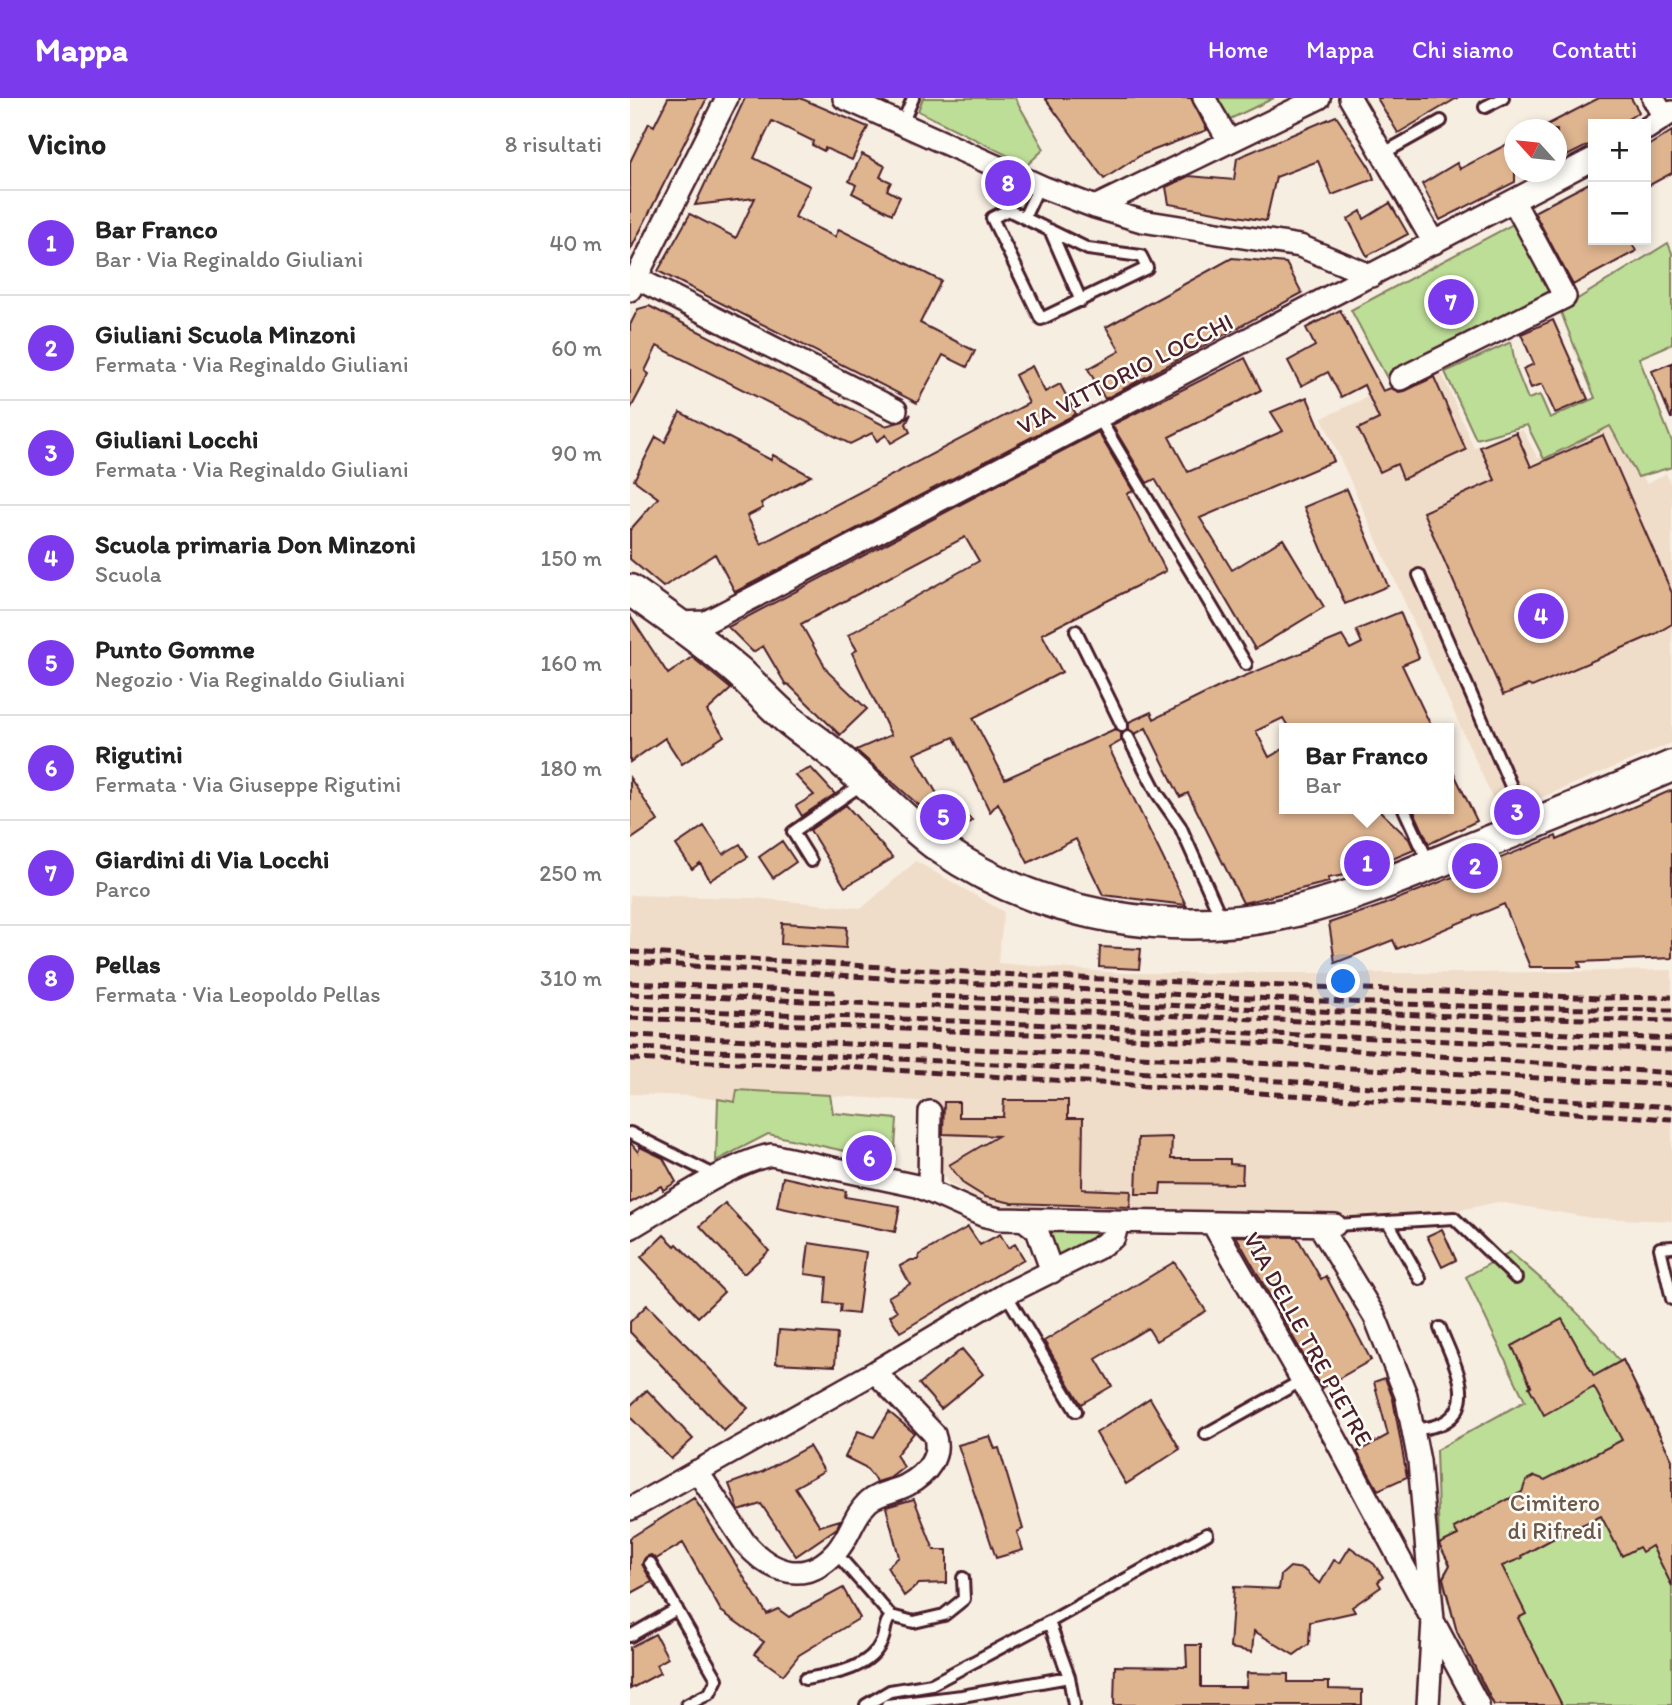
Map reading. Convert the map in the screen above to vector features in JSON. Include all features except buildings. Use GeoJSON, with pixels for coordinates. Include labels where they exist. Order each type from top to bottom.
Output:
{"type":"FeatureCollection","features":[{"type":"Feature","properties":{"kind":"main road"},"geometry":{"type":"LineString","coordinates":[[630,569],[692,623],[789,720],[838,757],[864,783],[938,846],[978,871],[1020,891],[1109,915],[1169,923],[1224,923],[1294,912],[1430,865],[1672,766]]}},
{"type":"Feature","properties":{"kind":"main road"},"geometry":{"type":"LineString","coordinates":[[630,590],[692,623]]}},
{"type":"Feature","properties":{"kind":"street"},"geometry":{"type":"LineString","coordinates":[[727,98],[633,284],[896,410]]}},
{"type":"Feature","properties":{"kind":"street"},"geometry":{"type":"LineString","coordinates":[[844,98],[1039,186],[1095,207],[1142,221],[1300,246],[1372,276]]}},
{"type":"Feature","properties":{"kind":"street"},"geometry":{"type":"LineString","coordinates":[[1204,98],[1229,141]]}},
{"type":"Feature","properties":{"kind":"street"},"geometry":{"type":"LineString","coordinates":[[1095,207],[1319,98]]}},
{"type":"Feature","properties":{"kind":"street"},"geometry":{"type":"LineString","coordinates":[[1350,98],[1434,243]]}},
{"type":"Feature","properties":{"kind":"street"},"geometry":{"type":"LineString","coordinates":[[1651,126],[1668,114],[1653,98]]}},
{"type":"Feature","properties":{"kind":"street","name":"VIA VITTORIO LOCCHI"},"geometry":{"type":"LineString","coordinates":[[692,623],[1099,418],[1588,162]]}},
{"type":"Feature","properties":{"kind":"street"},"geometry":{"type":"LineString","coordinates":[[1400,379],[1565,297],[1514,202]]}},
{"type":"Feature","properties":{"kind":"street"},"geometry":{"type":"LineString","coordinates":[[929,1191],[930,1112]]}},
{"type":"Feature","properties":{"kind":"street"},"geometry":{"type":"LineString","coordinates":[[630,1228],[718,1177],[758,1158],[771,1155],[906,1183],[982,1215],[999,1219],[1213,1224]]}},
{"type":"Feature","properties":{"kind":"street"},"geometry":{"type":"LineString","coordinates":[[1024,1220],[1037,1230],[1052,1272]]}},
{"type":"Feature","properties":{"kind":"street"},"geometry":{"type":"LineString","coordinates":[[630,1509],[875,1372],[1006,1294],[1110,1241],[1116,1234],[1118,1222]]}},
{"type":"Feature","properties":{"kind":"street","name":"VIA DELLE TRE PIETRE"},"geometry":{"type":"LineString","coordinates":[[1327,1225],[1213,1224],[1335,1438],[1478,1705]]}},
{"type":"Feature","properties":{"kind":"street"},"geometry":{"type":"LineString","coordinates":[[1327,1225],[1375,1317],[1406,1395],[1419,1461],[1433,1620],[1428,1705]]}},
{"type":"Feature","properties":{"kind":"street"},"geometry":{"type":"LineString","coordinates":[[697,1471],[745,1544],[767,1563],[782,1571],[796,1573],[817,1566],[836,1553],[852,1522],[869,1501],[880,1494],[907,1485],[929,1468],[935,1457],[937,1447],[934,1434],[875,1372]]}},
{"type":"Feature","properties":{"kind":"lane"},"geometry":{"type":"LineString","coordinates":[[902,124],[913,98]]}},
{"type":"Feature","properties":{"kind":"lane"},"geometry":{"type":"LineString","coordinates":[[1485,107],[1503,98]]}},
{"type":"Feature","properties":{"kind":"lane"},"geometry":{"type":"LineString","coordinates":[[1382,154],[1441,121]]}},
{"type":"Feature","properties":{"kind":"lane"},"geometry":{"type":"LineString","coordinates":[[1024,218],[1039,186]]}},
{"type":"Feature","properties":{"kind":"lane"},"geometry":{"type":"LineString","coordinates":[[1008,210],[1024,218],[1088,249],[1141,256],[1147,268],[1041,319],[992,218],[1008,210]]}},
{"type":"Feature","properties":{"kind":"lane"},"geometry":{"type":"LineString","coordinates":[[1050,230],[1081,301]]}},
{"type":"Feature","properties":{"kind":"lane"},"geometry":{"type":"LineString","coordinates":[[1099,418],[1247,664]]}},
{"type":"Feature","properties":{"kind":"lane"},"geometry":{"type":"LineString","coordinates":[[1419,575],[1528,826]]}},
{"type":"Feature","properties":{"kind":"lane"},"geometry":{"type":"LineString","coordinates":[[1076,631],[1122,725]]}},
{"type":"Feature","properties":{"kind":"lane"},"geometry":{"type":"LineString","coordinates":[[1128,737],[1157,793],[1180,826],[1224,923]]}},
{"type":"Feature","properties":{"kind":"lane"},"geometry":{"type":"LineString","coordinates":[[811,861],[793,832],[864,783]]}},
{"type":"Feature","properties":{"kind":"lane"},"geometry":{"type":"LineString","coordinates":[[1406,814],[1430,865]]}},
{"type":"Feature","properties":{"kind":"lane"},"geometry":{"type":"LineString","coordinates":[[630,1133],[718,1177]]}},
{"type":"Feature","properties":{"kind":"lane","name":"VIA DELLE TRE PIETRE"},"geometry":{"type":"LineString","coordinates":[[1327,1225],[1454,1218],[1516,1278]]}},
{"type":"Feature","properties":{"kind":"lane"},"geometry":{"type":"LineString","coordinates":[[1388,1222],[1420,1279]]}},
{"type":"Feature","properties":{"kind":"lane"},"geometry":{"type":"LineString","coordinates":[[1672,1247],[1660,1248],[1672,1299]]}},
{"type":"Feature","properties":{"kind":"lane"},"geometry":{"type":"LineString","coordinates":[[1006,1294],[1076,1411]]}},
{"type":"Feature","properties":{"kind":"lane"},"geometry":{"type":"LineString","coordinates":[[1413,1430],[1449,1420],[1458,1409],[1460,1381],[1440,1328]]}},
{"type":"Feature","properties":{"kind":"lane"},"geometry":{"type":"LineString","coordinates":[[1206,1434],[1301,1381]]}},
{"type":"Feature","properties":{"kind":"lane"},"geometry":{"type":"LineString","coordinates":[[866,1705],[890,1690],[932,1684],[1207,1534]]}},
{"type":"Feature","properties":{"kind":"lane"},"geometry":{"type":"LineString","coordinates":[[836,1553],[891,1616],[915,1622],[944,1615],[964,1599],[963,1578]]}},
{"type":"Feature","properties":{"kind":"lane"},"geometry":{"type":"LineString","coordinates":[[650,1563],[718,1679],[710,1693],[687,1705]]}},
{"type":"Feature","properties":{"kind":"lane"},"geometry":{"type":"LineString","coordinates":[[630,1636],[677,1609]]}},
{"type":"Feature","properties":{"kind":"lane"},"geometry":{"type":"LineString","coordinates":[[805,1679],[852,1668],[872,1658],[883,1639],[884,1624],[891,1616]]}},
{"type":"Feature","properties":{"kind":"lane"},"geometry":{"type":"LineString","coordinates":[[1049,1622],[1069,1677],[1074,1705]]}},
{"type":"Feature","properties":{"kind":"lane"},"geometry":{"type":"LineString","coordinates":[[887,1705],[963,1700],[1069,1677]]}},
{"type":"Feature","properties":{"kind":"shaded area"},"geometry":{"type":"Polygon","coordinates":[[[1438,364],[1474,448],[1522,429],[1538,458],[1613,423],[1647,484],[1666,473],[1672,488],[1672,743],[1500,815],[1322,418],[1438,364]]]}},
{"type":"Feature","properties":{"kind":"shaded area"},"geometry":{"type":"Polygon","coordinates":[[[916,861],[1004,912],[998,963],[1122,973],[1672,970],[1672,1221],[1591,1218],[1498,1202],[1447,1213],[1329,1219],[994,1208],[947,1182],[929,1149],[933,1102],[737,1090],[735,1102],[690,1096],[630,1094],[630,895],[754,898],[862,908],[916,861]]]}},
{"type":"Feature","properties":{"kind":"green space"},"geometry":{"type":"Polygon","coordinates":[[[923,98],[1015,98],[1044,149],[1027,165],[918,111],[923,98]]]}},
{"type":"Feature","properties":{"kind":"green space"},"geometry":{"type":"Polygon","coordinates":[[[1216,98],[1274,98],[1228,120],[1216,98]]]}},
{"type":"Feature","properties":{"kind":"green space"},"geometry":{"type":"Polygon","coordinates":[[[1515,223],[1552,293],[1388,380],[1351,310],[1515,223]]]}},
{"type":"Feature","properties":{"kind":"green space"},"geometry":{"type":"Polygon","coordinates":[[[1668,243],[1672,253],[1672,344],[1639,358],[1672,442],[1672,467],[1638,477],[1610,426],[1544,459],[1527,425],[1476,439],[1445,372],[1511,342],[1516,369],[1528,399],[1540,395],[1550,418],[1595,398],[1560,310],[1668,243]]]}},
{"type":"Feature","properties":{"kind":"green space"},"geometry":{"type":"Polygon","coordinates":[[[737,1090],[830,1095],[833,1113],[897,1119],[894,1162],[768,1134],[716,1161],[718,1099],[735,1102],[737,1090]]]}},
{"type":"Feature","properties":{"kind":"green space"},"geometry":{"type":"Polygon","coordinates":[[[1043,1227],[1099,1231],[1100,1233],[1054,1259],[1043,1227]]]}},
{"type":"Feature","properties":{"kind":"green space","name":"Cimitero di Rifredi"},"geometry":{"type":"Polygon","coordinates":[[[1510,1252],[1582,1317],[1620,1362],[1623,1360],[1672,1460],[1672,1705],[1494,1705],[1457,1632],[1442,1578],[1450,1565],[1439,1544],[1436,1450],[1525,1401],[1466,1277],[1510,1252]]]}},
{"type":"Feature","properties":{"kind":"railway"},"geometry":{"type":"LineString","coordinates":[[630,952],[1051,977],[1602,998],[1672,997]]}},
{"type":"Feature","properties":{"kind":"railway"},"geometry":{"type":"LineString","coordinates":[[630,962],[1281,999],[1672,1010]]}},
{"type":"Feature","properties":{"kind":"railway"},"geometry":{"type":"LineString","coordinates":[[630,983],[836,992]]}},
{"type":"Feature","properties":{"kind":"railway"},"geometry":{"type":"LineString","coordinates":[[630,994],[1672,1039]]}},
{"type":"Feature","properties":{"kind":"railway"},"geometry":{"type":"LineString","coordinates":[[930,996],[1420,1015],[1672,1021]]}},
{"type":"Feature","properties":{"kind":"railway"},"geometry":{"type":"LineString","coordinates":[[630,1008],[1672,1050]]}},
{"type":"Feature","properties":{"kind":"railway"},"geometry":{"type":"LineString","coordinates":[[630,1018],[1275,1044],[1672,1073]]}},
{"type":"Feature","properties":{"kind":"railway"},"geometry":{"type":"LineString","coordinates":[[630,1035],[1047,1052],[1672,1085]]}},
{"type":"Feature","properties":{"kind":"railway"},"geometry":{"type":"LineString","coordinates":[[630,1048],[1021,1065],[1672,1107]]}},
{"type":"Feature","properties":{"kind":"railway"},"geometry":{"type":"LineString","coordinates":[[630,1059],[845,1067],[1672,1119]]}},
{"type":"Feature","properties":{"kind":"place","name":"Pellas"},"geometry":{"type":"Point","coordinates":[1008,183]}},
{"type":"Feature","properties":{"kind":"place","name":"Giardini di Via Locchi"},"geometry":{"type":"Point","coordinates":[1451,302]}},
{"type":"Feature","properties":{"kind":"place","name":"Scuola primaria Don Minzoni"},"geometry":{"type":"Point","coordinates":[1541,616]}},
{"type":"Feature","properties":{"kind":"place","name":"Giuliani Locchi"},"geometry":{"type":"Point","coordinates":[1517,812]}},
{"type":"Feature","properties":{"kind":"place","name":"Punto Gomme"},"geometry":{"type":"Point","coordinates":[943,817]}},
{"type":"Feature","properties":{"kind":"place","name":"Bar Franco"},"geometry":{"type":"Point","coordinates":[1367,863]}},
{"type":"Feature","properties":{"kind":"place","name":"Giuliani Scuola Minzoni"},"geometry":{"type":"Point","coordinates":[1475,866]}},
{"type":"Feature","properties":{"kind":"place","name":"Rigutini"},"geometry":{"type":"Point","coordinates":[869,1158]}}]}
